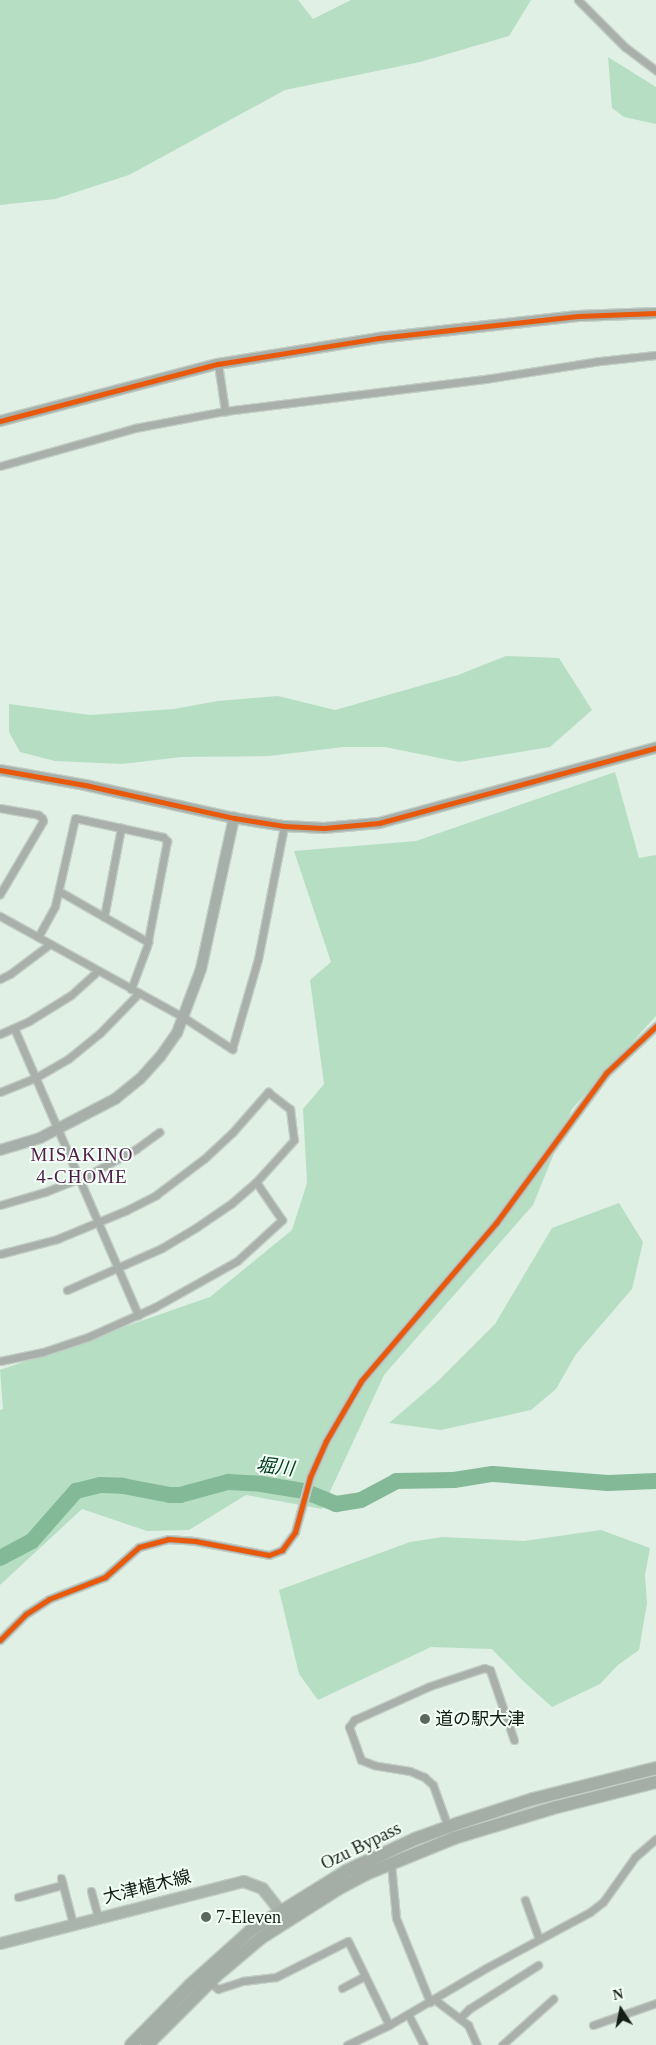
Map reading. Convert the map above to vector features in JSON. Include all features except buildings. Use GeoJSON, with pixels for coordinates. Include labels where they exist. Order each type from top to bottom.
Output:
{"type":"FeatureCollection","features":[{"type":"Feature","properties":{"kind":"highway","name":"Ozu Bypass"},"geometry":{"type":"LineString","coordinates":[[148,2045],[210,1982],[262,1938],[283,1916],[346,1871],[415,1839],[533,1799],[656,1770]]}},
{"type":"Feature","properties":{"kind":"highway","name":"Ozu Bypass"},"geometry":{"type":"LineString","coordinates":[[131,2045],[190,1985],[251,1930],[391,1863],[454,1838],[557,1807],[656,1782]]}},
{"type":"Feature","properties":{"kind":"main road","name":"大津植木線"},"geometry":{"type":"LineString","coordinates":[[0,1943],[243,1881],[262,1888],[283,1916]]}},
{"type":"Feature","properties":{"kind":"street"},"geometry":{"type":"LineString","coordinates":[[578,0],[625,47],[656,70]]}},
{"type":"Feature","properties":{"kind":"street"},"geometry":{"type":"LineString","coordinates":[[0,421],[218,364],[378,338],[578,316],[656,313]]}},
{"type":"Feature","properties":{"kind":"street"},"geometry":{"type":"LineString","coordinates":[[0,466],[135,428],[225,411],[656,355]]}},
{"type":"Feature","properties":{"kind":"street"},"geometry":{"type":"LineString","coordinates":[[218,364],[225,411]]}},
{"type":"Feature","properties":{"kind":"street"},"geometry":{"type":"LineString","coordinates":[[0,770],[85,785],[234,818],[284,826],[324,828],[379,823],[656,748]]}},
{"type":"Feature","properties":{"kind":"street"},"geometry":{"type":"LineString","coordinates":[[0,808],[38,816],[43,821],[0,894]]}},
{"type":"Feature","properties":{"kind":"street"},"geometry":{"type":"LineString","coordinates":[[38,937],[55,906],[75,818],[163,837],[167,841],[148,942],[131,989]]}},
{"type":"Feature","properties":{"kind":"street"},"geometry":{"type":"LineString","coordinates":[[0,1150],[40,1138],[115,1099],[140,1079],[160,1058],[177,1032],[201,969],[234,818]]}},
{"type":"Feature","properties":{"kind":"street"},"geometry":{"type":"LineString","coordinates":[[1,917],[183,1017],[232,1049],[258,959],[284,826]]}},
{"type":"Feature","properties":{"kind":"street"},"geometry":{"type":"LineString","coordinates":[[104,917],[121,828]]}},
{"type":"Feature","properties":{"kind":"street"},"geometry":{"type":"LineString","coordinates":[[59,892],[148,942]]}},
{"type":"Feature","properties":{"kind":"street"},"geometry":{"type":"LineString","coordinates":[[0,979],[10,974],[50,944]]}},
{"type":"Feature","properties":{"kind":"street"},"geometry":{"type":"LineString","coordinates":[[0,1034],[71,995],[98,971]]}},
{"type":"Feature","properties":{"kind":"street"},"geometry":{"type":"LineString","coordinates":[[0,1092],[35,1078],[68,1059],[100,1033],[138,993]]}},
{"type":"Feature","properties":{"kind":"street"},"geometry":{"type":"LineString","coordinates":[[0,1640],[26,1614],[49,1599],[105,1577],[140,1547],[168,1539],[195,1541],[269,1555],[282,1550],[295,1532],[310,1477],[318,1459],[345,1406],[361,1381],[496,1224],[606,1073],[656,1026]]}},
{"type":"Feature","properties":{"kind":"street"},"geometry":{"type":"LineString","coordinates":[[14,1028],[138,1315]]}},
{"type":"Feature","properties":{"kind":"street"},"geometry":{"type":"LineString","coordinates":[[0,1254],[57,1239],[99,1222],[156,1195],[180,1179],[232,1133],[268,1092],[290,1109],[294,1140],[256,1182],[232,1203],[197,1227],[119,1268],[67,1290]]}},
{"type":"Feature","properties":{"kind":"street"},"geometry":{"type":"LineString","coordinates":[[0,1205],[45,1192],[79,1178],[136,1149],[159,1132]]}},
{"type":"Feature","properties":{"kind":"street"},"geometry":{"type":"LineString","coordinates":[[0,1361],[43,1352],[88,1337],[138,1315],[237,1261],[257,1246],[282,1220],[256,1182]]}},
{"type":"Feature","properties":{"kind":"street"},"geometry":{"type":"LineString","coordinates":[[448,1827],[433,1785],[424,1777],[410,1771],[374,1765],[361,1760],[349,1727],[354,1720],[430,1686],[484,1668],[490,1670],[514,1740]]}},
{"type":"Feature","properties":{"kind":"street"},"geometry":{"type":"LineString","coordinates":[[347,2045],[389,2025],[590,1912],[603,1902],[635,1857],[656,1839]]}},
{"type":"Feature","properties":{"kind":"street"},"geometry":{"type":"LineString","coordinates":[[391,1863],[396,1918],[432,2001],[460,2018],[472,2032],[477,2045]]}},
{"type":"Feature","properties":{"kind":"street"},"geometry":{"type":"LineString","coordinates":[[18,1897],[61,1881],[73,1924]]}},
{"type":"Feature","properties":{"kind":"street"},"geometry":{"type":"LineString","coordinates":[[91,1891],[98,1918]]}},
{"type":"Feature","properties":{"kind":"street"},"geometry":{"type":"LineString","coordinates":[[526,1900],[539,1939]]}},
{"type":"Feature","properties":{"kind":"street"},"geometry":{"type":"LineString","coordinates":[[210,1982],[218,1990],[243,1981],[276,1977],[348,1941],[389,2025]]}},
{"type":"Feature","properties":{"kind":"street"},"geometry":{"type":"LineString","coordinates":[[460,2018],[469,2009],[538,1965]]}},
{"type":"Feature","properties":{"kind":"street"},"geometry":{"type":"LineString","coordinates":[[342,1988],[365,1976]]}},
{"type":"Feature","properties":{"kind":"street"},"geometry":{"type":"LineString","coordinates":[[502,2045],[554,1999]]}},
{"type":"Feature","properties":{"kind":"street"},"geometry":{"type":"LineString","coordinates":[[593,2025],[656,2003]]}},
{"type":"Feature","properties":{"kind":"street"},"geometry":{"type":"LineString","coordinates":[[408,2014],[424,2045]]}},
{"type":"Feature","properties":{"kind":"green space"},"geometry":{"type":"Polygon","coordinates":[[[0,0],[298,0],[313,19],[351,0],[531,0],[509,36],[420,62],[285,90],[129,175],[55,199],[0,205],[0,0]]]}},
{"type":"Feature","properties":{"kind":"green space"},"geometry":{"type":"Polygon","coordinates":[[[608,57],[656,87],[656,124],[624,117],[612,108],[608,57]]]}},
{"type":"Feature","properties":{"kind":"green space"},"geometry":{"type":"Polygon","coordinates":[[[506,656],[559,658],[592,710],[550,747],[459,762],[385,747],[343,747],[269,756],[182,757],[122,764],[55,761],[20,752],[9,732],[9,704],[90,715],[174,709],[218,701],[278,696],[335,710],[458,675],[506,656]]]}},
{"type":"Feature","properties":{"kind":"green space"},"geometry":{"type":"Polygon","coordinates":[[[615,772],[639,858],[656,855],[656,1016],[572,1109],[533,1205],[384,1375],[322,1509],[246,1495],[189,1530],[147,1531],[82,1509],[0,1585],[0,1410],[3,1409],[0,1370],[210,1297],[292,1230],[307,1183],[303,1109],[324,1084],[310,980],[331,962],[294,851],[416,841],[615,772]]]}},
{"type":"Feature","properties":{"kind":"green space"},"geometry":{"type":"Polygon","coordinates":[[[619,1203],[643,1242],[632,1289],[576,1354],[556,1389],[531,1410],[441,1430],[389,1423],[438,1381],[495,1324],[552,1228],[619,1203]]]}},
{"type":"Feature","properties":{"kind":"green space"},"geometry":{"type":"Polygon","coordinates":[[[601,1530],[650,1548],[645,1575],[647,1603],[639,1650],[618,1665],[600,1684],[552,1707],[492,1649],[431,1647],[318,1700],[299,1674],[279,1590],[410,1542],[442,1537],[524,1541],[601,1530]]]}},
{"type":"Feature","properties":{"kind":"waterway","name":"堀川"},"geometry":{"type":"LineString","coordinates":[[0,1558],[32,1541],[76,1491],[100,1485],[123,1486],[170,1495],[180,1495],[228,1482],[261,1484],[304,1491],[336,1504],[361,1500],[396,1481],[454,1480],[493,1474],[608,1483],[656,1481]]}},
{"type":"Feature","properties":{"kind":"cycle path"},"geometry":{"type":"LineString","coordinates":[[0,421],[218,364],[378,338],[578,316],[656,313]]}},
{"type":"Feature","properties":{"kind":"cycle path"},"geometry":{"type":"LineString","coordinates":[[0,770],[85,785],[234,818],[284,826],[324,828],[379,823],[656,748]]}},
{"type":"Feature","properties":{"kind":"cycle path"},"geometry":{"type":"LineString","coordinates":[[0,1640],[26,1614],[49,1599],[105,1577],[139,1547],[168,1539],[195,1541],[269,1555],[282,1550],[295,1532],[310,1477],[326,1441],[361,1381],[496,1223],[606,1073],[656,1026]]}},
{"type":"Feature","properties":{"kind":"place","name":"道の駅大津"},"geometry":{"type":"Point","coordinates":[425,1719]}},
{"type":"Feature","properties":{"kind":"place","name":"7-Eleven"},"geometry":{"type":"Point","coordinates":[206,1917]}},
{"type":"Feature","properties":{"kind":"district","name":"MISAKINO 4-CHOME"},"geometry":{"type":"Point","coordinates":[82,1166]}}]}
